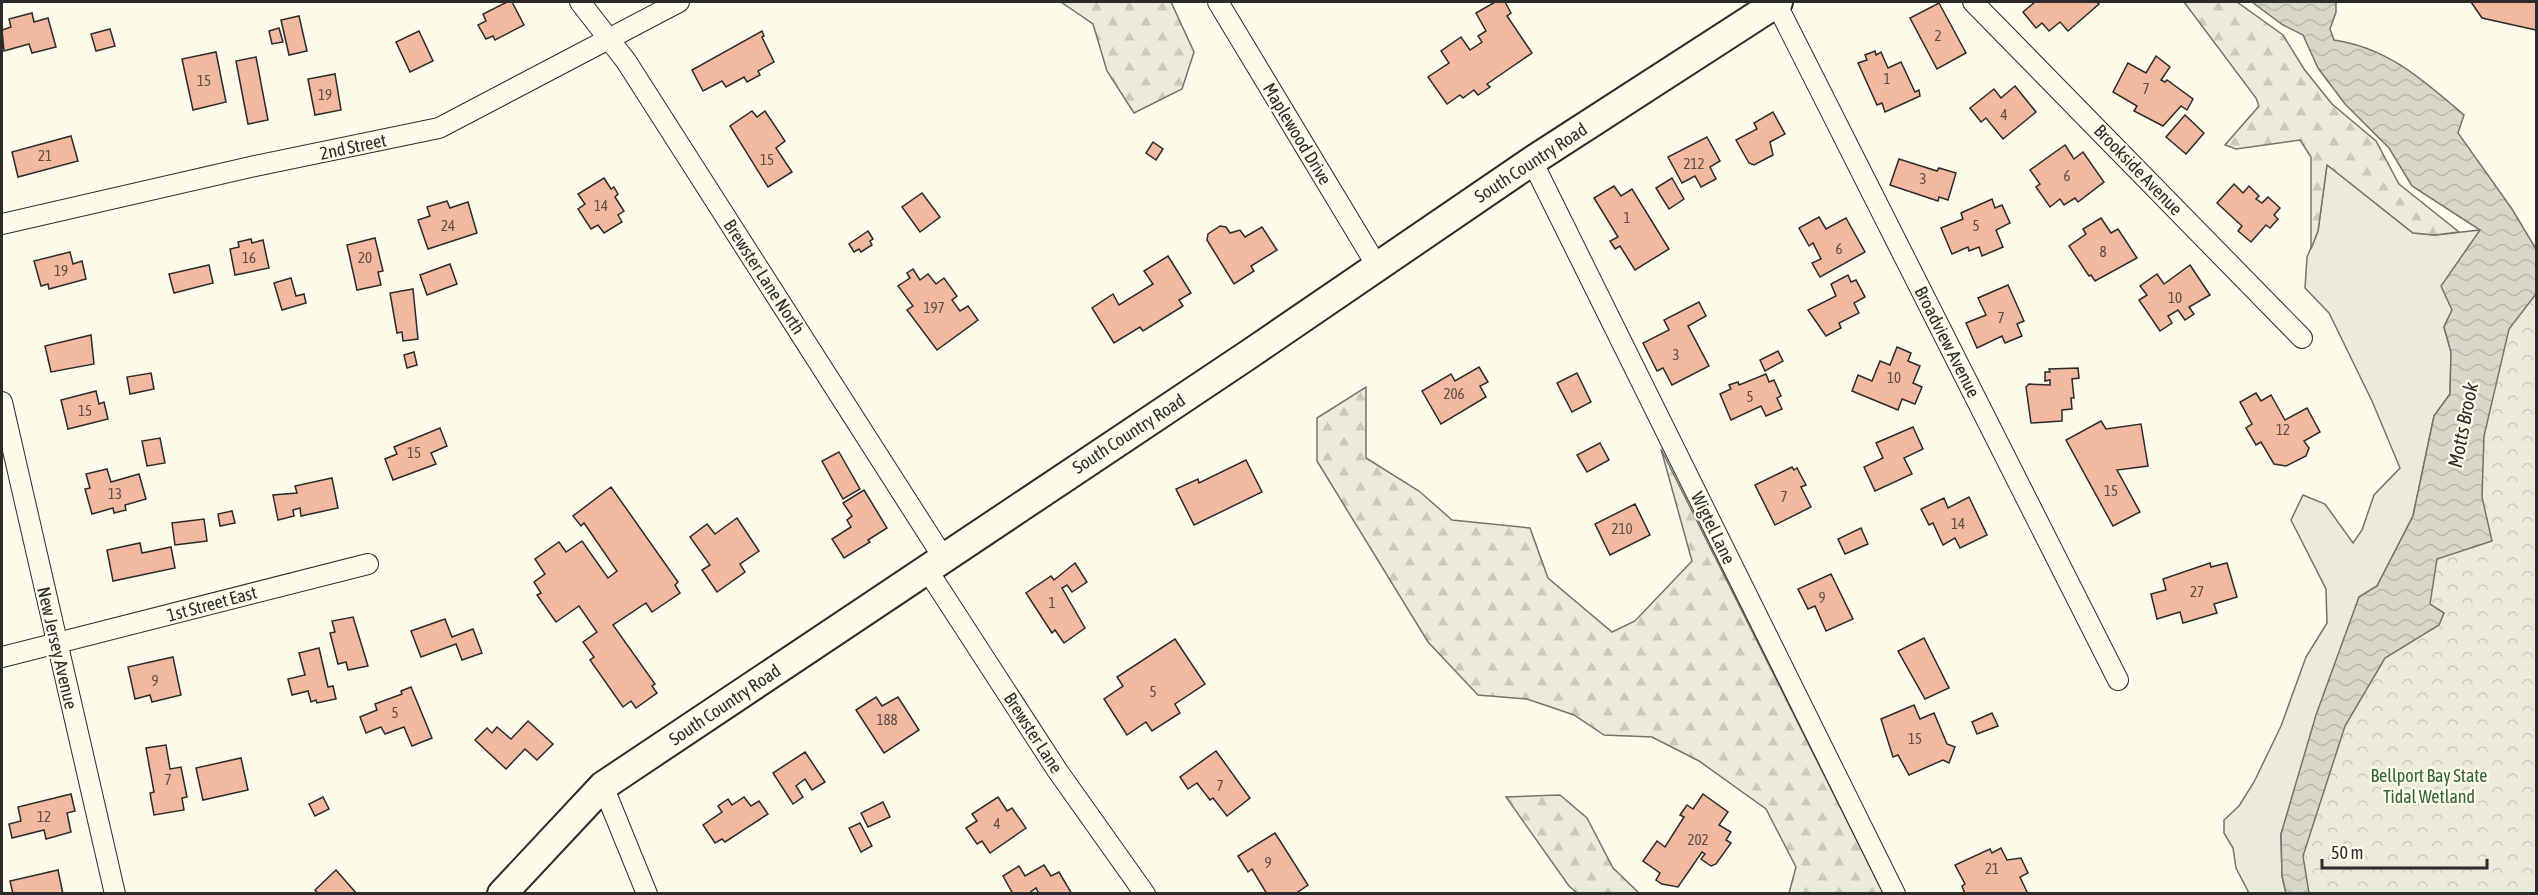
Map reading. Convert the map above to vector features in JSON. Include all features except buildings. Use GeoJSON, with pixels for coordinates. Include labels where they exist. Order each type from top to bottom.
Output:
{"type":"FeatureCollection","features":[{"type":"Feature","properties":{"kind":"main road","name":"South Country Road"},"geometry":{"type":"LineString","coordinates":[[502,894],[603,786],[720,710],[934,563],[1248,355],[1532,161],[1777,2]]}},
{"type":"Feature","properties":{"kind":"street","name":"Brewster Lane North"},"geometry":{"type":"LineString","coordinates":[[580,2],[626,60],[934,563]]}},
{"type":"Feature","properties":{"kind":"street","name":"2nd Street"},"geometry":{"type":"LineString","coordinates":[[2,224],[255,166],[439,128],[607,37],[679,2]]}},
{"type":"Feature","properties":{"kind":"street","name":"Maplewood Drive"},"geometry":{"type":"LineString","coordinates":[[1218,2],[1377,266]]}},
{"type":"Feature","properties":{"kind":"street","name":"Broadview Avenue"},"geometry":{"type":"LineString","coordinates":[[1777,2],[2118,680]]}},
{"type":"Feature","properties":{"kind":"street","name":"Brookside Avenue"},"geometry":{"type":"LineString","coordinates":[[1973,2],[2302,338]]}},
{"type":"Feature","properties":{"kind":"street","name":"Wigtel Lane"},"geometry":{"type":"LineString","coordinates":[[1532,161],[1895,894]]}},
{"type":"Feature","properties":{"kind":"street","name":"New Jersey Avenue"},"geometry":{"type":"LineString","coordinates":[[2,402],[115,894]]}},
{"type":"Feature","properties":{"kind":"street","name":"Brewster Lane"},"geometry":{"type":"LineString","coordinates":[[934,563],[1057,770],[1145,894]]}},
{"type":"Feature","properties":{"kind":"street","name":"1st Street East"},"geometry":{"type":"LineString","coordinates":[[2,657],[368,564]]}},
{"type":"Feature","properties":{"kind":"street"},"geometry":{"type":"LineString","coordinates":[[603,786],[647,894]]}},
{"type":"Feature","properties":{"kind":"green space"},"geometry":{"type":"Polygon","coordinates":[[[1061,2],[1171,2],[1194,52],[1182,89],[1134,113],[1107,71],[1093,24],[1061,2]]]}},
{"type":"Feature","properties":{"kind":"green space"},"geometry":{"type":"Polygon","coordinates":[[[2184,2],[2237,2],[2283,35],[2304,69],[2332,104],[2376,141],[2399,184],[2459,232],[2435,235],[2413,233],[2327,165],[2318,231],[2311,249],[2311,157],[2300,140],[2236,149],[2225,145],[2259,106],[2256,98],[2184,2]]]}},
{"type":"Feature","properties":{"kind":"green space"},"geometry":{"type":"Polygon","coordinates":[[[2327,164],[2413,233],[2435,235],[2480,230],[2464,255],[2452,310],[2444,327],[2451,352],[2450,394],[2434,416],[2413,516],[2377,586],[2359,597],[2281,834],[2282,876],[2286,893],[2249,893],[2236,868],[2233,848],[2224,833],[2224,820],[2239,806],[2254,782],[2281,726],[2306,657],[2327,623],[2326,589],[2291,520],[2303,495],[2325,504],[2353,543],[2362,530],[2374,495],[2400,468],[2372,401],[2329,313],[2305,288],[2307,257],[2318,231],[2327,164]]]}},
{"type":"Feature","properties":{"kind":"green space","name":"Bellport Bay State Tidal Wetland"},"geometry":{"type":"Polygon","coordinates":[[[2536,257],[2536,893],[2295,893],[2289,868],[2338,725],[2536,257]]]}},
{"type":"Feature","properties":{"kind":"green space"},"geometry":{"type":"Polygon","coordinates":[[[1366,387],[1366,458],[1419,491],[1452,520],[1530,528],[1548,578],[1612,632],[1635,621],[1692,561],[1661,449],[1883,893],[1789,893],[1796,867],[1766,809],[1699,761],[1652,737],[1604,735],[1574,715],[1527,699],[1478,695],[1428,642],[1317,461],[1317,418],[1366,387]]]}},
{"type":"Feature","properties":{"kind":"green space"},"geometry":{"type":"Polygon","coordinates":[[[1560,795],[1587,818],[1613,868],[1639,893],[1577,893],[1569,886],[1506,797],[1560,795]]]}},
{"type":"Feature","properties":{"kind":"water","name":"Motts Brook"},"geometry":{"type":"Polygon","coordinates":[[[2252,2],[2336,2],[2336,12],[2330,29],[2334,40],[2354,44],[2389,58],[2420,78],[2464,115],[2458,133],[2512,209],[2536,249],[2536,294],[2509,329],[2484,436],[2482,497],[2492,541],[2437,559],[2430,604],[2444,613],[2439,625],[2385,658],[2345,726],[2303,856],[2309,893],[2286,893],[2282,876],[2281,834],[2316,715],[2359,597],[2377,586],[2413,516],[2434,416],[2450,394],[2451,352],[2444,327],[2452,310],[2441,286],[2480,230],[2412,186],[2389,148],[2345,104],[2318,68],[2303,35],[2283,25],[2252,2]]]}}]}
